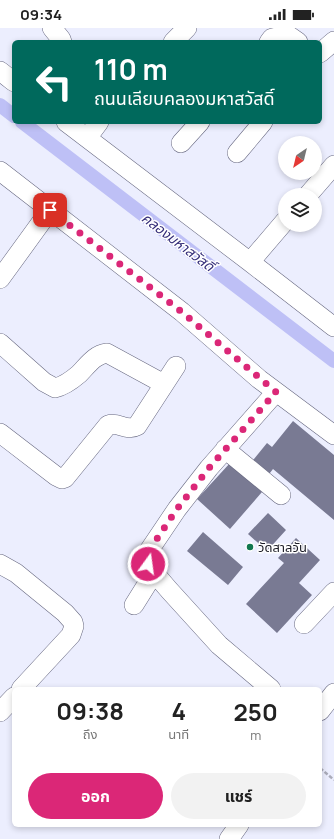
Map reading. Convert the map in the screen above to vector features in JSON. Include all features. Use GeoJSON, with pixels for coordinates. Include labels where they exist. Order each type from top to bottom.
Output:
{"type":"FeatureCollection","features":[{"type":"Feature","properties":{"kind":"street"},"geometry":{"type":"LineString","coordinates":[[52,28],[61,40]]}},
{"type":"Feature","properties":{"kind":"street"},"geometry":{"type":"LineString","coordinates":[[175,40],[187,28]]}},
{"type":"Feature","properties":{"kind":"street"},"geometry":{"type":"LineString","coordinates":[[270,40],[272,38],[288,35],[295,40]]}},
{"type":"Feature","properties":{"kind":"street"},"geometry":{"type":"LineString","coordinates":[[322,51],[334,41]]}},
{"type":"Feature","properties":{"kind":"street"},"geometry":{"type":"LineString","coordinates":[[0,71],[12,80]]}},
{"type":"Feature","properties":{"kind":"street"},"geometry":{"type":"LineString","coordinates":[[69,124],[334,327]]}},
{"type":"Feature","properties":{"kind":"street"},"geometry":{"type":"LineString","coordinates":[[87,138],[98,124]]}},
{"type":"Feature","properties":{"kind":"street"},"geometry":{"type":"LineString","coordinates":[[181,143],[198,124]]}},
{"type":"Feature","properties":{"kind":"street"},"geometry":{"type":"LineString","coordinates":[[237,154],[261,124]]}},
{"type":"Feature","properties":{"kind":"street"},"geometry":{"type":"LineString","coordinates":[[314,188],[334,165]]}},
{"type":"Feature","properties":{"kind":"street"},"geometry":{"type":"LineString","coordinates":[[0,171],[182,312],[276,392],[334,436]]}},
{"type":"Feature","properties":{"kind":"street"},"geometry":{"type":"LineString","coordinates":[[0,279],[50,210]]}},
{"type":"Feature","properties":{"kind":"street"},"geometry":{"type":"LineString","coordinates":[[250,262],[278,230]]}},
{"type":"Feature","properties":{"kind":"street"},"geometry":{"type":"LineString","coordinates":[[0,343],[44,382],[55,388],[62,386],[80,373],[96,356],[107,353],[164,384]]}},
{"type":"Feature","properties":{"kind":"street"},"geometry":{"type":"LineString","coordinates":[[0,433],[56,476],[62,479],[65,478],[110,423],[129,428],[137,426],[176,366]]}},
{"type":"Feature","properties":{"kind":"street"},"geometry":{"type":"LineString","coordinates":[[269,687],[219,645],[154,573],[148,564],[147,557],[148,552],[177,509],[209,468],[276,392]]}},
{"type":"Feature","properties":{"kind":"street"},"geometry":{"type":"LineString","coordinates":[[225,449],[281,495]]}},
{"type":"Feature","properties":{"kind":"street"},"geometry":{"type":"LineString","coordinates":[[0,564],[16,573],[65,612],[73,622],[74,626],[71,635],[23,687]]}},
{"type":"Feature","properties":{"kind":"street"},"geometry":{"type":"LineString","coordinates":[[134,605],[154,573]]}},
{"type":"Feature","properties":{"kind":"street"},"geometry":{"type":"LineString","coordinates":[[304,624],[334,592]]}},
{"type":"Feature","properties":{"kind":"street"},"geometry":{"type":"LineString","coordinates":[[322,708],[334,693]]}},
{"type":"Feature","properties":{"kind":"street"},"geometry":{"type":"LineString","coordinates":[[0,712],[12,699]]}},
{"type":"Feature","properties":{"kind":"street"},"geometry":{"type":"LineString","coordinates":[[229,839],[238,827]]}},
{"type":"Feature","properties":{"kind":"path"},"geometry":{"type":"LineString","coordinates":[[322,770],[334,780]]}},
{"type":"Feature","properties":{"kind":"building"},"geometry":{"type":"Polygon","coordinates":[[[293,421],[334,455],[334,520],[273,469],[266,478],[250,464],[267,443],[272,447],[293,421]]]}},
{"type":"Feature","properties":{"kind":"building"},"geometry":{"type":"Polygon","coordinates":[[[230,463],[262,492],[230,529],[197,499],[230,463]]]}},
{"type":"Feature","properties":{"kind":"building"},"geometry":{"type":"Polygon","coordinates":[[[268,513],[286,530],[267,551],[248,534],[268,513]]]}},
{"type":"Feature","properties":{"kind":"building"},"geometry":{"type":"Polygon","coordinates":[[[203,532],[243,567],[228,585],[187,551],[203,532]]]}},
{"type":"Feature","properties":{"kind":"building"},"geometry":{"type":"Polygon","coordinates":[[[296,538],[320,560],[299,583],[312,595],[277,633],[246,604],[284,563],[278,558],[296,538]]]}},
{"type":"Feature","properties":{"kind":"waterway","name":"คลองมหาสวัสดิ์"},"geometry":{"type":"LineString","coordinates":[[0,105],[12,114]]}},
{"type":"Feature","properties":{"kind":"waterway","name":"คลองมหาสวัสดิ์"},"geometry":{"type":"LineString","coordinates":[[25,124],[334,361]]}},
{"type":"Feature","properties":{"kind":"place","name":"วัดสาลวัน"},"geometry":{"type":"Point","coordinates":[250,547]}},
{"type":"Feature","properties":{"kind":"route"},"geometry":{"type":"LineString","coordinates":[[50,210],[182,312],[276,392],[209,468],[177,509],[148,552],[148,564]]}}]}
